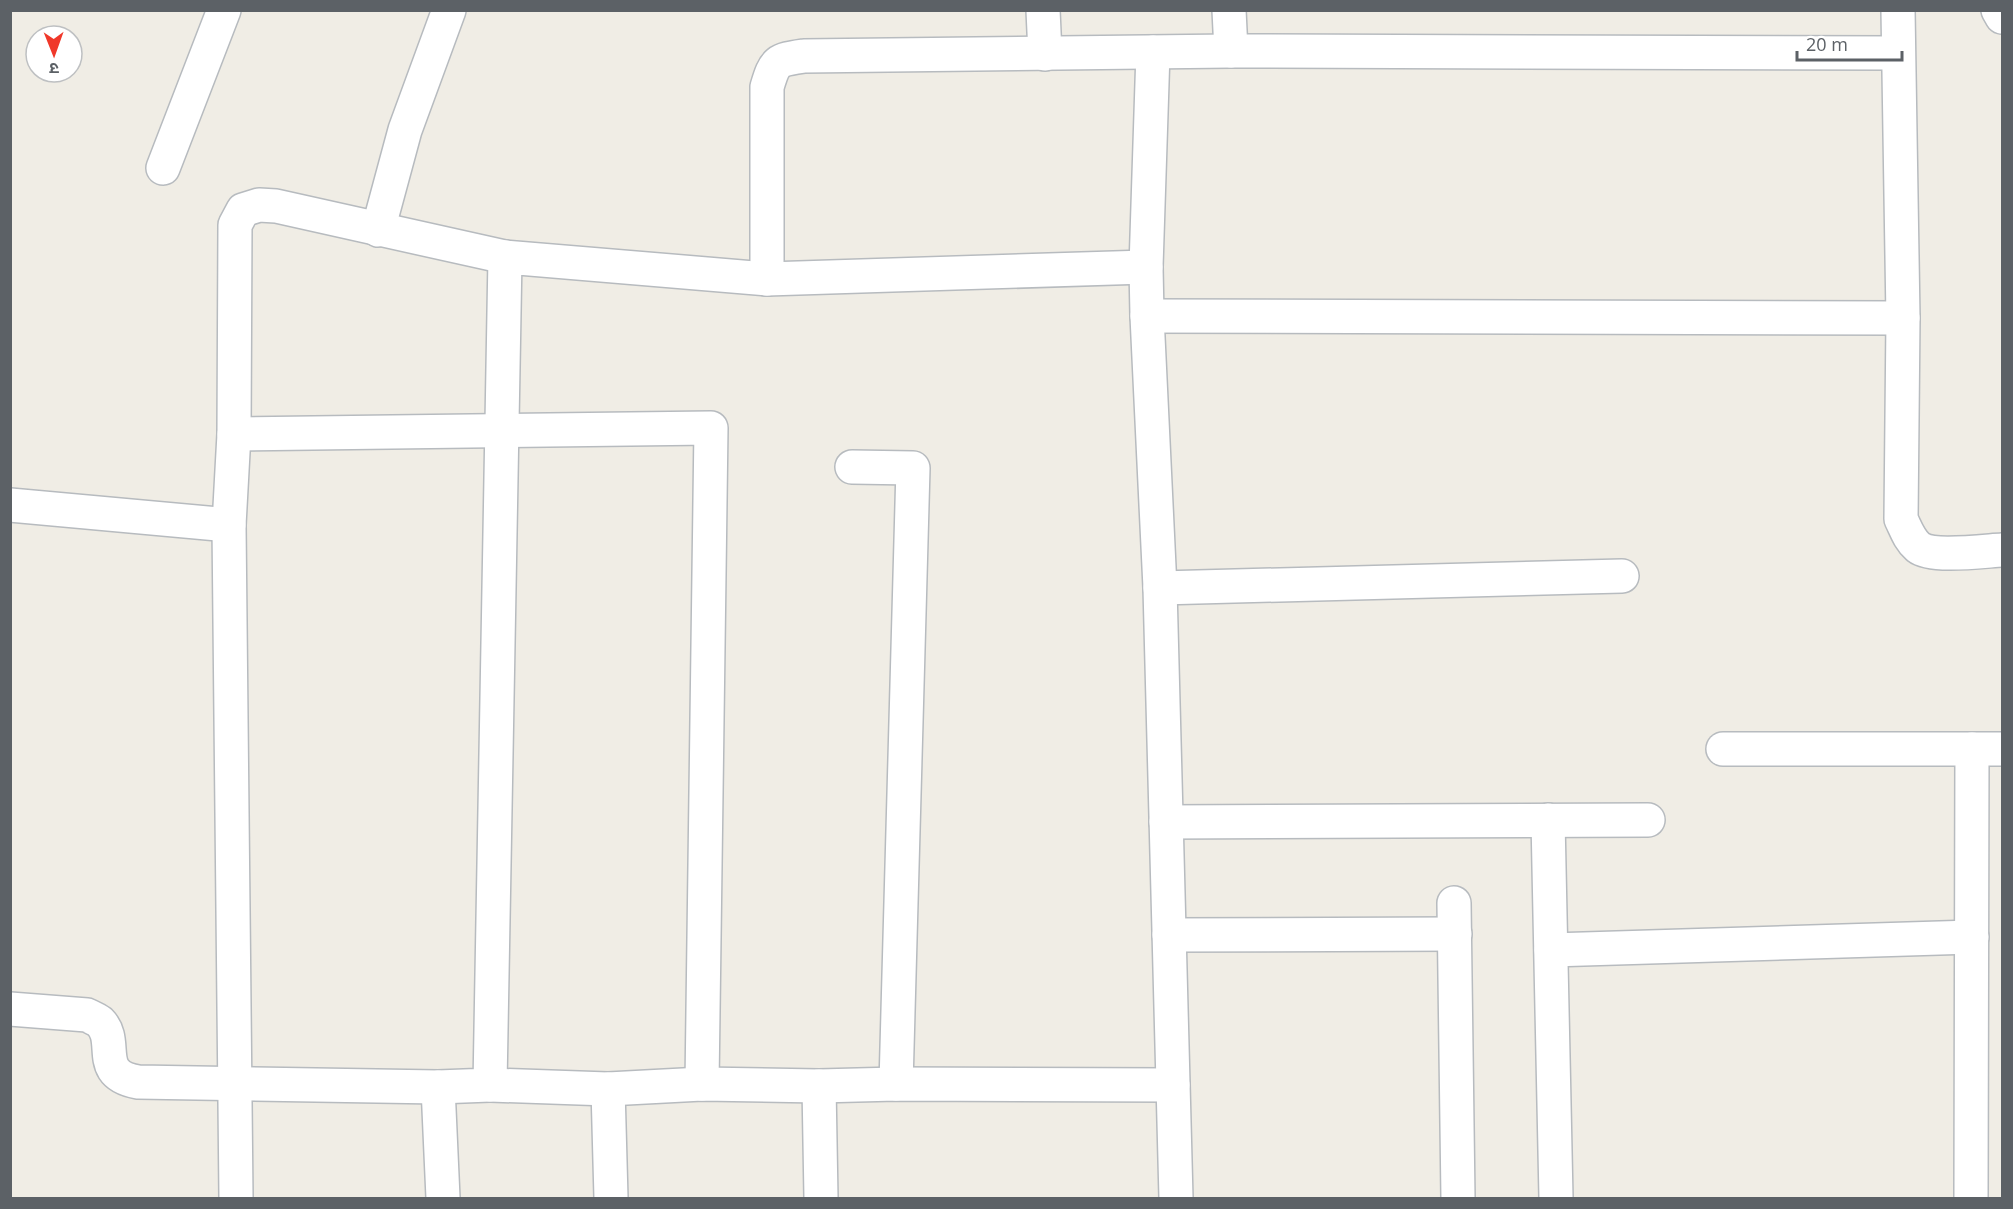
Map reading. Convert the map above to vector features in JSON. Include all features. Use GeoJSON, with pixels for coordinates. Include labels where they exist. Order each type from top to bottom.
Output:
{"type":"FeatureCollection","features":[{"type":"Feature","properties":{"kind":"street"},"geometry":{"type":"LineString","coordinates":[[163,168],[224,10]]}},
{"type":"Feature","properties":{"kind":"street"},"geometry":{"type":"LineString","coordinates":[[378,230],[405,130],[449,10]]}},
{"type":"Feature","properties":{"kind":"street"},"geometry":{"type":"LineString","coordinates":[[1043,10],[1045,54]]}},
{"type":"Feature","properties":{"kind":"street"},"geometry":{"type":"LineString","coordinates":[[1229,10],[1231,51]]}},
{"type":"Feature","properties":{"kind":"street"},"geometry":{"type":"LineString","coordinates":[[1898,10],[1903,318],[1901,519],[1909,536],[1920,548],[1937,552],[2002,550]]}},
{"type":"Feature","properties":{"kind":"street"},"geometry":{"type":"LineString","coordinates":[[1998,10],[2002,17]]}},
{"type":"Feature","properties":{"kind":"street"},"geometry":{"type":"LineString","coordinates":[[767,279],[767,87],[773,67],[783,59],[804,56],[1231,51],[1898,53]]}},
{"type":"Feature","properties":{"kind":"street"},"geometry":{"type":"LineString","coordinates":[[1153,52],[1146,267],[1160,588],[1176,1198]]}},
{"type":"Feature","properties":{"kind":"street"},"geometry":{"type":"LineString","coordinates":[[236,1198],[229,525],[234,434],[235,225],[243,210],[259,205],[276,206],[505,257],[767,279],[1146,267]]}},
{"type":"Feature","properties":{"kind":"street"},"geometry":{"type":"LineString","coordinates":[[490,1085],[505,257]]}},
{"type":"Feature","properties":{"kind":"street"},"geometry":{"type":"LineString","coordinates":[[1147,316],[1903,318]]}},
{"type":"Feature","properties":{"kind":"street"},"geometry":{"type":"LineString","coordinates":[[234,434],[711,428],[702,1084]]}},
{"type":"Feature","properties":{"kind":"street"},"geometry":{"type":"LineString","coordinates":[[852,467],[913,468],[896,1084]]}},
{"type":"Feature","properties":{"kind":"street"},"geometry":{"type":"LineString","coordinates":[[10,505],[229,525]]}},
{"type":"Feature","properties":{"kind":"street"},"geometry":{"type":"LineString","coordinates":[[1160,588],[1622,576]]}},
{"type":"Feature","properties":{"kind":"street"},"geometry":{"type":"LineString","coordinates":[[1723,749],[1987,749],[1972,937],[1971,1198]]}},
{"type":"Feature","properties":{"kind":"street"},"geometry":{"type":"LineString","coordinates":[[1548,820],[1556,1198]]}},
{"type":"Feature","properties":{"kind":"street"},"geometry":{"type":"LineString","coordinates":[[1166,822],[1648,820]]}},
{"type":"Feature","properties":{"kind":"street"},"geometry":{"type":"LineString","coordinates":[[1169,935],[1454,918],[1458,1198]]}},
{"type":"Feature","properties":{"kind":"street"},"geometry":{"type":"LineString","coordinates":[[1551,950],[1972,937]]}},
{"type":"Feature","properties":{"kind":"street"},"geometry":{"type":"LineString","coordinates":[[10,1009],[87,1015],[98,1020],[105,1028],[112,1067],[126,1080],[138,1082],[438,1087],[490,1085],[608,1089],[702,1084],[1173,1085]]}},
{"type":"Feature","properties":{"kind":"street"},"geometry":{"type":"LineString","coordinates":[[819,1086],[821,1198]]}},
{"type":"Feature","properties":{"kind":"street"},"geometry":{"type":"LineString","coordinates":[[438,1087],[443,1198]]}},
{"type":"Feature","properties":{"kind":"street"},"geometry":{"type":"LineString","coordinates":[[608,1089],[611,1198]]}}]}
